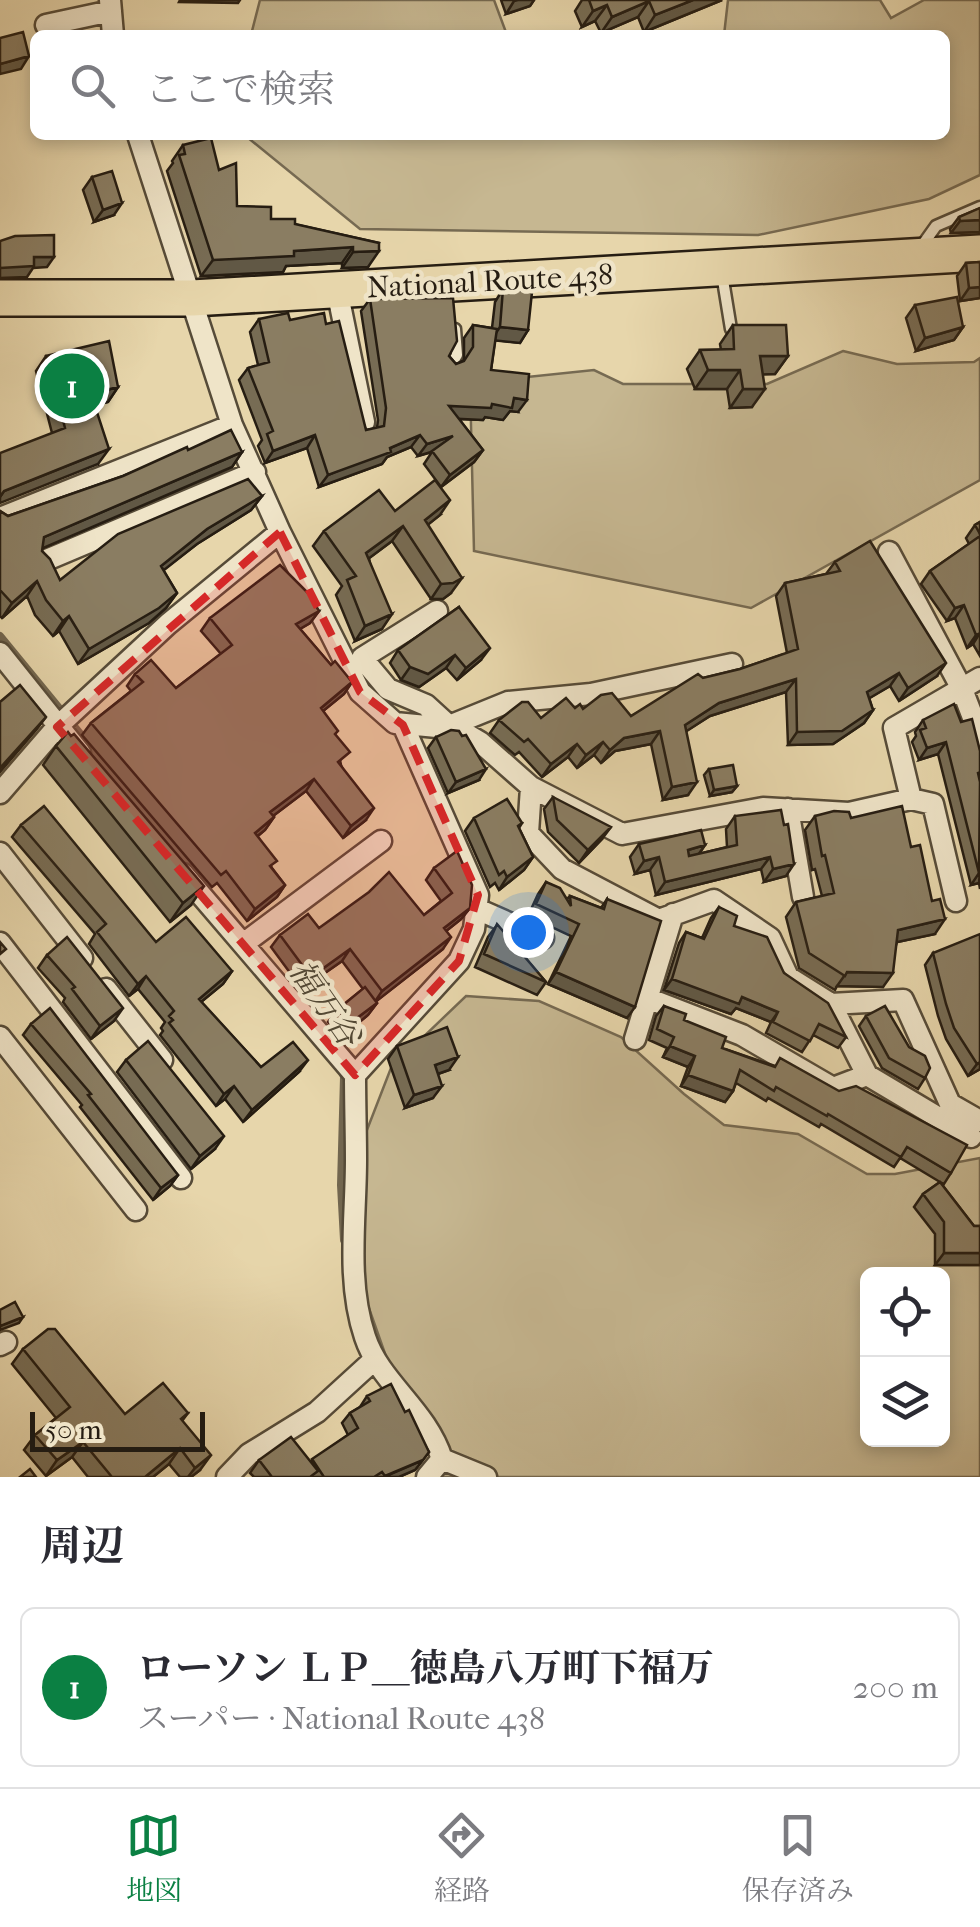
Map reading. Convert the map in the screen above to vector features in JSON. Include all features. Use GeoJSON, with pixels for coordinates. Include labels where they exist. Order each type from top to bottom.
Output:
{"type":"FeatureCollection","features":[{"type":"Feature","properties":{"kind":"highway","name":"National Route 438"},"geometry":{"type":"LineString","coordinates":[[0,298],[192,298],[336,290],[452,297],[721,268],[980,253]]}},
{"type":"Feature","properties":{"kind":"street"},"geometry":{"type":"LineString","coordinates":[[46,25],[110,5],[112,30]]}},
{"type":"Feature","properties":{"kind":"street"},"geometry":{"type":"LineString","coordinates":[[140,140],[232,425],[360,692],[395,723],[449,726],[508,702],[591,694],[732,664]]}},
{"type":"Feature","properties":{"kind":"street"},"geometry":{"type":"LineString","coordinates":[[336,290],[364,422]]}},
{"type":"Feature","properties":{"kind":"street"},"geometry":{"type":"LineString","coordinates":[[0,518],[232,425]]}},
{"type":"Feature","properties":{"kind":"street"},"geometry":{"type":"LineString","coordinates":[[44,561],[256,472]]}},
{"type":"Feature","properties":{"kind":"street"},"geometry":{"type":"LineString","coordinates":[[0,794],[57,727],[168,624],[280,532]]}},
{"type":"Feature","properties":{"kind":"street"},"geometry":{"type":"LineString","coordinates":[[889,552],[971,684],[980,736]]}},
{"type":"Feature","properties":{"kind":"street"},"geometry":{"type":"LineString","coordinates":[[437,611],[362,658],[388,689],[426,705],[449,726],[480,742],[531,787],[622,834],[763,808],[850,813],[911,798],[933,804],[956,900]]}},
{"type":"Feature","properties":{"kind":"street"},"geometry":{"type":"LineString","coordinates":[[0,653],[94,770]]}},
{"type":"Feature","properties":{"kind":"street"},"geometry":{"type":"LineString","coordinates":[[911,798],[894,728],[971,684]]}},
{"type":"Feature","properties":{"kind":"street"},"geometry":{"type":"LineString","coordinates":[[354,1075],[459,960],[474,929],[477,909],[478,895],[403,725]]}},
{"type":"Feature","properties":{"kind":"street"},"geometry":{"type":"LineString","coordinates":[[531,787],[528,833],[562,870],[659,920],[714,900],[770,938],[788,976],[832,1004],[867,1075],[976,1129]]}},
{"type":"Feature","properties":{"kind":"street"},"geometry":{"type":"LineString","coordinates":[[788,809],[803,898]]}},
{"type":"Feature","properties":{"kind":"street"},"geometry":{"type":"LineString","coordinates":[[243,944],[381,842]]}},
{"type":"Feature","properties":{"kind":"street"},"geometry":{"type":"LineString","coordinates":[[0,853],[176,1078]]}},
{"type":"Feature","properties":{"kind":"street"},"geometry":{"type":"LineString","coordinates":[[168,857],[354,1075],[356,1300],[365,1338],[375,1359],[434,1434],[442,1459]]}},
{"type":"Feature","properties":{"kind":"street"},"geometry":{"type":"LineString","coordinates":[[477,909],[544,938]]}},
{"type":"Feature","properties":{"kind":"street"},"geometry":{"type":"LineString","coordinates":[[635,1038],[673,914]]}},
{"type":"Feature","properties":{"kind":"street"},"geometry":{"type":"LineString","coordinates":[[0,944],[182,1178]]}},
{"type":"Feature","properties":{"kind":"street"},"geometry":{"type":"LineString","coordinates":[[648,998],[742,1035],[834,1088],[867,1075]]}},
{"type":"Feature","properties":{"kind":"street"},"geometry":{"type":"LineString","coordinates":[[832,1004],[903,1000],[950,1104],[976,1129]]}},
{"type":"Feature","properties":{"kind":"street"},"geometry":{"type":"LineString","coordinates":[[0,1038],[136,1210]]}},
{"type":"Feature","properties":{"kind":"street"},"geometry":{"type":"LineString","coordinates":[[233,1475],[249,1454],[317,1412],[375,1359]]}},
{"type":"Feature","properties":{"kind":"street"},"geometry":{"type":"LineString","coordinates":[[426,1477],[442,1459]]}},
{"type":"Feature","properties":{"kind":"street"},"geometry":{"type":"LineString","coordinates":[[442,1459],[486,1477]]}},
{"type":"Feature","properties":{"kind":"lane"},"geometry":{"type":"LineString","coordinates":[[914,257],[936,226],[980,208]]}},
{"type":"Feature","properties":{"kind":"lane"},"geometry":{"type":"LineString","coordinates":[[721,268],[731,328]]}},
{"type":"Feature","properties":{"kind":"lane"},"geometry":{"type":"LineString","coordinates":[[449,368],[458,354],[452,297]]}},
{"type":"Feature","properties":{"kind":"highlighted area"},"geometry":{"type":"Polygon","coordinates":[[[280,532],[360,692],[403,725],[478,895],[459,961],[355,1075],[57,727],[280,532]]]}},
{"type":"Feature","properties":{"kind":"shaded area"},"geometry":{"type":"Polygon","coordinates":[[[260,0],[494,0],[505,30],[252,30],[260,0]]]}},
{"type":"Feature","properties":{"kind":"shaded area"},"geometry":{"type":"Polygon","coordinates":[[[728,0],[880,0],[891,18],[924,0],[980,0],[980,175],[929,199],[758,235],[360,229],[251,140],[950,140],[950,30],[725,30],[728,0]]]}},
{"type":"Feature","properties":{"kind":"shaded area"},"geometry":{"type":"Polygon","coordinates":[[[843,351],[897,364],[974,362],[980,358],[980,480],[751,608],[474,551],[470,383],[594,370],[623,384],[767,384],[843,351]]]}},
{"type":"Feature","properties":{"kind":"shaded area"},"geometry":{"type":"Polygon","coordinates":[[[466,996],[539,1001],[621,1037],[724,1125],[798,1134],[867,1174],[895,1174],[980,1158],[980,1477],[440,1477],[389,1365],[365,1297],[359,1216],[365,1135],[391,1068],[466,996]]]}},
{"type":"Feature","properties":{"kind":"building"},"geometry":{"type":"Polygon","coordinates":[[[589,0],[693,0],[655,15],[649,1],[612,17],[607,5],[593,11],[589,0]]]}},
{"type":"Feature","properties":{"kind":"building"},"geometry":{"type":"Polygon","coordinates":[[[23,32],[29,56],[0,64],[0,38],[23,32]]]}},
{"type":"Feature","properties":{"kind":"building"},"geometry":{"type":"Polygon","coordinates":[[[212,140],[219,170],[236,163],[237,206],[271,207],[271,219],[295,219],[295,224],[379,243],[379,251],[353,252],[353,247],[294,251],[294,256],[213,260],[179,155],[185,154],[183,145],[212,140]]]}},
{"type":"Feature","properties":{"kind":"building"},"geometry":{"type":"Polygon","coordinates":[[[112,171],[122,203],[103,210],[92,177],[112,171]]]}},
{"type":"Feature","properties":{"kind":"building"},"geometry":{"type":"Polygon","coordinates":[[[980,208],[980,220],[960,221],[959,217],[980,208]]]}},
{"type":"Feature","properties":{"kind":"building"},"geometry":{"type":"Polygon","coordinates":[[[54,235],[54,257],[34,257],[34,266],[0,268],[0,241],[15,236],[54,235]]]}},
{"type":"Feature","properties":{"kind":"building"},"geometry":{"type":"Polygon","coordinates":[[[980,262],[980,287],[969,288],[966,263],[980,262]]]}},
{"type":"Feature","properties":{"kind":"building"},"geometry":{"type":"Polygon","coordinates":[[[503,289],[532,292],[528,330],[500,327],[503,289]]]}},
{"type":"Feature","properties":{"kind":"building"},"geometry":{"type":"Polygon","coordinates":[[[957,297],[963,327],[925,338],[915,305],[957,297]]]}},
{"type":"Feature","properties":{"kind":"building"},"geometry":{"type":"Polygon","coordinates":[[[453,298],[457,341],[449,356],[456,364],[464,361],[473,347],[473,325],[497,329],[491,370],[529,374],[527,400],[514,398],[512,408],[492,404],[491,408],[449,406],[483,450],[450,475],[432,451],[453,436],[427,444],[420,435],[390,448],[391,452],[328,475],[315,435],[273,451],[267,434],[273,431],[248,368],[269,362],[259,319],[288,313],[290,320],[324,313],[326,324],[339,321],[366,430],[384,426],[386,408],[370,299],[453,298]]]}},
{"type":"Feature","properties":{"kind":"building"},"geometry":{"type":"Polygon","coordinates":[[[733,325],[786,325],[788,356],[760,356],[765,389],[743,389],[740,370],[708,370],[700,350],[734,349],[733,325]]]}},
{"type":"Feature","properties":{"kind":"building"},"geometry":{"type":"Polygon","coordinates":[[[109,341],[118,387],[91,394],[109,449],[4,491],[0,497],[0,453],[65,428],[46,356],[109,341]]]}},
{"type":"Feature","properties":{"kind":"building"},"geometry":{"type":"Polygon","coordinates":[[[231,430],[242,452],[44,537],[42,551],[60,580],[118,534],[248,479],[262,496],[207,529],[161,566],[177,593],[159,608],[89,649],[69,616],[63,621],[46,600],[37,581],[12,603],[0,590],[0,511],[8,516],[123,476],[231,430]]]}},
{"type":"Feature","properties":{"kind":"building"},"geometry":{"type":"Polygon","coordinates":[[[435,480],[450,500],[425,520],[462,578],[441,584],[403,526],[366,553],[392,614],[365,626],[347,580],[356,576],[324,531],[379,490],[395,511],[435,480]]]}},
{"type":"Feature","properties":{"kind":"building"},"geometry":{"type":"Polygon","coordinates":[[[980,536],[980,633],[976,635],[964,605],[955,608],[930,571],[980,536]]]}},
{"type":"Feature","properties":{"kind":"building"},"geometry":{"type":"Polygon","coordinates":[[[870,541],[946,663],[908,688],[899,673],[867,692],[873,710],[842,731],[797,732],[796,679],[719,703],[685,725],[697,782],[672,787],[660,731],[624,738],[610,750],[603,742],[586,755],[577,744],[551,764],[528,739],[524,742],[499,720],[522,702],[528,702],[541,718],[566,698],[575,708],[580,704],[583,709],[601,695],[612,693],[631,716],[698,674],[703,678],[740,669],[798,649],[785,583],[840,571],[835,562],[870,541]]]}},
{"type":"Feature","properties":{"kind":"building"},"geometry":{"type":"Polygon","coordinates":[[[280,565],[309,594],[319,611],[296,624],[331,665],[335,661],[352,682],[321,708],[350,752],[338,762],[374,808],[351,826],[314,779],[270,812],[274,817],[255,833],[277,861],[270,866],[285,885],[255,909],[226,871],[221,875],[91,723],[143,682],[135,674],[151,660],[176,688],[232,645],[210,618],[280,565]]]}},
{"type":"Feature","properties":{"kind":"building"},"geometry":{"type":"Polygon","coordinates":[[[459,607],[490,648],[466,668],[455,655],[428,674],[410,667],[398,650],[459,607]]]}},
{"type":"Feature","properties":{"kind":"building"},"geometry":{"type":"Polygon","coordinates":[[[20,685],[46,717],[0,768],[0,702],[20,685]]]}},
{"type":"Feature","properties":{"kind":"building"},"geometry":{"type":"Polygon","coordinates":[[[954,704],[961,722],[972,719],[980,751],[979,873],[946,742],[927,748],[920,730],[926,728],[923,720],[954,704]]]}},
{"type":"Feature","properties":{"kind":"building"},"geometry":{"type":"Polygon","coordinates":[[[451,730],[466,735],[486,769],[456,782],[436,737],[451,730]]]}},
{"type":"Feature","properties":{"kind":"building"},"geometry":{"type":"Polygon","coordinates":[[[68,732],[74,734],[204,886],[183,903],[56,746],[68,732]]]}},
{"type":"Feature","properties":{"kind":"building"},"geometry":{"type":"Polygon","coordinates":[[[733,765],[737,786],[714,790],[709,769],[733,765]]]}},
{"type":"Feature","properties":{"kind":"building"},"geometry":{"type":"Polygon","coordinates":[[[553,797],[611,827],[588,850],[557,820],[553,797]]]}},
{"type":"Feature","properties":{"kind":"building"},"geometry":{"type":"Polygon","coordinates":[[[507,799],[522,823],[518,826],[533,857],[507,877],[504,871],[499,875],[474,818],[507,799]]]}},
{"type":"Feature","properties":{"kind":"building"},"geometry":{"type":"Polygon","coordinates":[[[44,806],[156,942],[186,917],[232,971],[199,999],[261,1067],[293,1042],[308,1060],[252,1110],[234,1086],[224,1094],[169,1023],[174,1011],[146,976],[138,984],[97,932],[106,924],[21,825],[44,806]]]}},
{"type":"Feature","properties":{"kind":"building"},"geometry":{"type":"Polygon","coordinates":[[[902,806],[911,847],[920,845],[932,901],[940,899],[945,919],[898,930],[893,973],[847,972],[845,976],[809,953],[796,902],[834,893],[815,816],[834,811],[849,812],[851,818],[902,806]]]}},
{"type":"Feature","properties":{"kind":"building"},"geometry":{"type":"Polygon","coordinates":[[[781,810],[784,825],[788,824],[794,864],[773,869],[770,857],[665,882],[659,857],[644,861],[639,844],[701,830],[705,845],[688,850],[689,856],[737,845],[735,816],[781,810]]]}},
{"type":"Feature","properties":{"kind":"building"},"geometry":{"type":"Polygon","coordinates":[[[457,851],[472,885],[470,908],[444,928],[451,937],[382,991],[350,949],[311,977],[280,935],[308,914],[319,928],[369,892],[389,872],[424,915],[452,893],[434,868],[457,851]]]}},
{"type":"Feature","properties":{"kind":"building"},"geometry":{"type":"Polygon","coordinates":[[[546,882],[560,888],[571,906],[570,896],[604,909],[607,899],[661,921],[635,1007],[556,972],[579,924],[536,904],[546,882]]]}},
{"type":"Feature","properties":{"kind":"building"},"geometry":{"type":"Polygon","coordinates":[[[719,907],[737,916],[734,926],[767,937],[784,973],[828,1003],[846,1037],[819,1024],[810,1041],[773,1022],[778,1012],[742,997],[739,1004],[672,979],[686,932],[704,939],[719,907]]]}},
{"type":"Feature","properties":{"kind":"building"},"geometry":{"type":"Polygon","coordinates":[[[497,924],[546,982],[484,954],[497,924]]]}},
{"type":"Feature","properties":{"kind":"building"},"geometry":{"type":"Polygon","coordinates":[[[980,934],[977,1064],[954,1028],[933,953],[980,934]]]}},
{"type":"Feature","properties":{"kind":"building"},"geometry":{"type":"Polygon","coordinates":[[[67,937],[123,1008],[100,1026],[72,989],[75,987],[47,955],[67,937]]]}},
{"type":"Feature","properties":{"kind":"building"},"geometry":{"type":"Polygon","coordinates":[[[365,987],[377,1003],[349,1024],[337,1010],[365,987]]]}},
{"type":"Feature","properties":{"kind":"building"},"geometry":{"type":"Polygon","coordinates":[[[664,1006],[686,1014],[684,1020],[726,1037],[722,1048],[775,1067],[780,1058],[839,1091],[856,1086],[967,1145],[951,1173],[907,1147],[901,1157],[828,1114],[776,1087],[774,1091],[740,1070],[733,1091],[688,1075],[695,1056],[670,1046],[674,1037],[657,1029],[664,1006]]]}},
{"type":"Feature","properties":{"kind":"building"},"geometry":{"type":"Polygon","coordinates":[[[885,1006],[909,1047],[925,1056],[930,1068],[925,1078],[889,1058],[866,1016],[885,1006]]]}},
{"type":"Feature","properties":{"kind":"building"},"geometry":{"type":"Polygon","coordinates":[[[50,1008],[178,1175],[161,1188],[88,1095],[91,1094],[31,1024],[50,1008]]]}},
{"type":"Feature","properties":{"kind":"building"},"geometry":{"type":"Polygon","coordinates":[[[447,1027],[458,1057],[435,1065],[442,1086],[414,1095],[397,1046],[447,1027]]]}},
{"type":"Feature","properties":{"kind":"building"},"geometry":{"type":"Polygon","coordinates":[[[148,1041],[224,1136],[200,1156],[126,1060],[148,1041]]]}},
{"type":"Feature","properties":{"kind":"building"},"geometry":{"type":"Polygon","coordinates":[[[940,1182],[974,1226],[980,1226],[980,1253],[944,1253],[944,1222],[923,1194],[940,1182]]]}},
{"type":"Feature","properties":{"kind":"building"},"geometry":{"type":"Polygon","coordinates":[[[15,1302],[23,1317],[0,1326],[0,1310],[15,1302]]]}},
{"type":"Feature","properties":{"kind":"building"},"geometry":{"type":"Polygon","coordinates":[[[48,1329],[55,1329],[125,1414],[163,1383],[188,1413],[181,1419],[211,1455],[195,1468],[180,1448],[145,1477],[112,1477],[83,1442],[57,1460],[35,1435],[70,1407],[23,1349],[48,1329]]]}},
{"type":"Feature","properties":{"kind":"building"},"geometry":{"type":"Polygon","coordinates":[[[391,1384],[405,1412],[409,1410],[429,1452],[423,1460],[385,1476],[382,1472],[374,1477],[324,1477],[312,1459],[358,1428],[350,1413],[370,1401],[367,1396],[391,1384]]]}},
{"type":"Feature","properties":{"kind":"building"},"geometry":{"type":"Polygon","coordinates":[[[291,1437],[318,1471],[310,1477],[272,1477],[259,1460],[291,1437]]]}},
{"type":"Feature","properties":{"kind":"building"},"geometry":{"type":"Polygon","coordinates":[[[30,1469],[36,1477],[20,1477],[30,1469]]]}},
{"type":"Feature","properties":{"kind":"waterway","name":"福万谷"},"geometry":{"type":"LineString","coordinates":[[0,636],[196,875]]}},
{"type":"Feature","properties":{"kind":"waterway","name":"福万谷"},"geometry":{"type":"LineString","coordinates":[[342,1070],[344,1240]]}},
{"type":"Feature","properties":{"kind":"place","name":"ローソン ＬＰ＿徳島八万町下福万"},"geometry":{"type":"Point","coordinates":[72,386]}}]}
